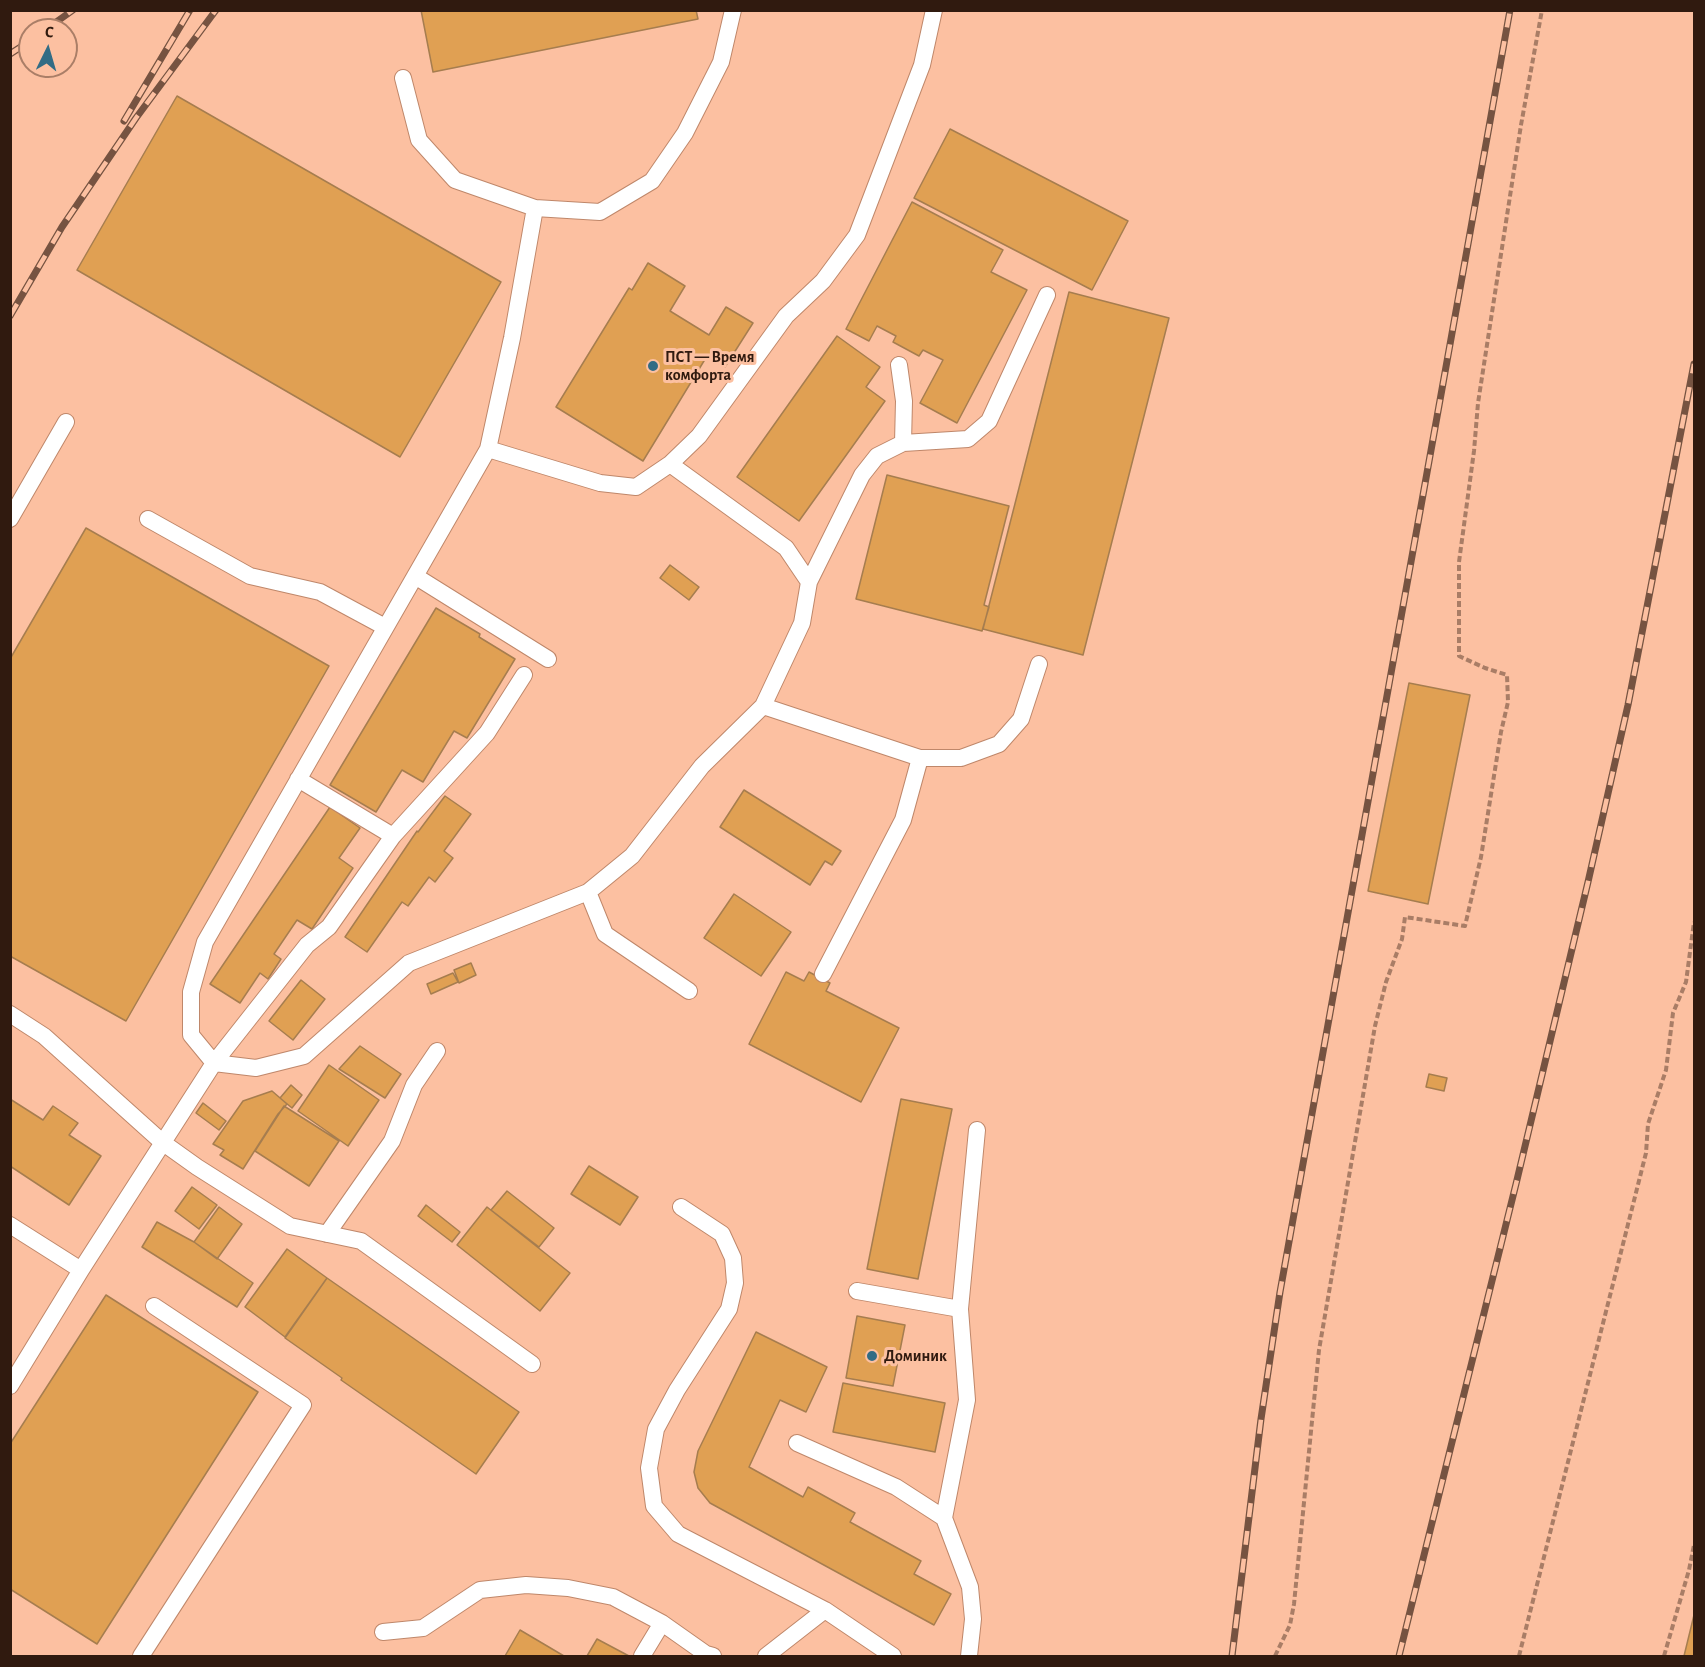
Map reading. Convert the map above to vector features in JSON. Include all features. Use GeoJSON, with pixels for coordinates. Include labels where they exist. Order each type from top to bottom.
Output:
{"type":"FeatureCollection","features":[{"type":"Feature","properties":{"kind":"lane"},"geometry":{"type":"LineString","coordinates":[[403,78],[419,140],[455,180],[536,208],[600,212],[652,181],[685,133],[721,62],[733,10]]}},
{"type":"Feature","properties":{"kind":"lane"},"geometry":{"type":"LineString","coordinates":[[488,449],[600,483],[636,487],[670,464],[699,436],[786,316],[823,281],[857,235],[922,65],[934,10]]}},
{"type":"Feature","properties":{"kind":"lane"},"geometry":{"type":"LineString","coordinates":[[536,208],[512,338],[488,449],[205,942],[191,992],[191,1035],[214,1063],[256,1068],[304,1056],[409,963],[588,892],[632,856],[702,766],[763,705],[802,623],[809,582],[862,475],[877,456],[903,443],[968,439],[988,421],[1047,295]]}},
{"type":"Feature","properties":{"kind":"lane"},"geometry":{"type":"LineString","coordinates":[[899,366],[904,401],[903,443]]}},
{"type":"Feature","properties":{"kind":"lane"},"geometry":{"type":"LineString","coordinates":[[10,519],[66,422]]}},
{"type":"Feature","properties":{"kind":"lane"},"geometry":{"type":"LineString","coordinates":[[670,464],[786,548],[809,582]]}},
{"type":"Feature","properties":{"kind":"lane"},"geometry":{"type":"LineString","coordinates":[[148,519],[250,576],[320,592],[386,627]]}},
{"type":"Feature","properties":{"kind":"lane"},"geometry":{"type":"LineString","coordinates":[[415,576],[548,659]]}},
{"type":"Feature","properties":{"kind":"lane"},"geometry":{"type":"LineString","coordinates":[[763,705],[920,758],[961,758],[999,744],[1022,719],[1039,664]]}},
{"type":"Feature","properties":{"kind":"lane"},"geometry":{"type":"LineString","coordinates":[[10,1386],[81,1270],[214,1063],[307,945],[329,927],[393,836],[487,734],[524,675]]}},
{"type":"Feature","properties":{"kind":"lane"},"geometry":{"type":"LineString","coordinates":[[823,974],[903,820],[920,758]]}},
{"type":"Feature","properties":{"kind":"lane"},"geometry":{"type":"LineString","coordinates":[[298,779],[393,836]]}},
{"type":"Feature","properties":{"kind":"lane"},"geometry":{"type":"LineString","coordinates":[[588,892],[605,934],[689,991]]}},
{"type":"Feature","properties":{"kind":"lane"},"geometry":{"type":"LineString","coordinates":[[10,1014],[44,1036],[162,1142],[197,1167],[290,1226],[361,1241],[532,1364]]}},
{"type":"Feature","properties":{"kind":"lane"},"geometry":{"type":"LineString","coordinates":[[327,1234],[392,1141],[414,1084],[437,1050]]}},
{"type":"Feature","properties":{"kind":"lane"},"geometry":{"type":"LineString","coordinates":[[969,1656],[973,1619],[970,1587],[944,1518],[967,1400],[960,1309],[977,1130]]}},
{"type":"Feature","properties":{"kind":"lane"},"geometry":{"type":"LineString","coordinates":[[681,1207],[722,1234],[734,1258],[735,1283],[729,1309],[677,1390],[656,1429],[648,1468],[654,1506],[678,1534],[825,1610],[893,1656]]}},
{"type":"Feature","properties":{"kind":"lane"},"geometry":{"type":"LineString","coordinates":[[10,1225],[81,1270]]}},
{"type":"Feature","properties":{"kind":"lane"},"geometry":{"type":"LineString","coordinates":[[857,1291],[960,1309]]}},
{"type":"Feature","properties":{"kind":"lane"},"geometry":{"type":"LineString","coordinates":[[141,1656],[303,1405],[154,1306]]}},
{"type":"Feature","properties":{"kind":"lane"},"geometry":{"type":"LineString","coordinates":[[797,1443],[896,1487],[944,1518]]}},
{"type":"Feature","properties":{"kind":"lane"},"geometry":{"type":"LineString","coordinates":[[383,1632],[423,1628],[480,1590],[526,1585],[568,1588],[613,1597],[662,1623],[706,1654],[713,1656]]}},
{"type":"Feature","properties":{"kind":"lane"},"geometry":{"type":"LineString","coordinates":[[766,1656],[825,1610]]}},
{"type":"Feature","properties":{"kind":"lane"},"geometry":{"type":"LineString","coordinates":[[642,1656],[662,1623]]}},
{"type":"Feature","properties":{"kind":"path"},"geometry":{"type":"LineString","coordinates":[[1275,1656],[1290,1625],[1294,1604],[1319,1350],[1356,1130],[1386,982],[1402,939],[1405,917],[1465,926],[1481,857],[1508,702],[1507,675],[1459,656],[1459,562],[1487,342],[1521,124],[1542,10]]}},
{"type":"Feature","properties":{"kind":"path"},"geometry":{"type":"LineString","coordinates":[[1519,1656],[1646,1153],[1648,1124],[1666,1070],[1673,1013],[1686,982],[1695,922]]}},
{"type":"Feature","properties":{"kind":"path"},"geometry":{"type":"LineString","coordinates":[[1664,1656],[1695,1545]]}},
{"type":"Feature","properties":{"kind":"building"},"geometry":{"type":"Polygon","coordinates":[[[421,10],[696,10],[698,19],[433,72],[421,10]]]}},
{"type":"Feature","properties":{"kind":"building"},"geometry":{"type":"Polygon","coordinates":[[[177,96],[501,282],[400,457],[77,270],[177,96]]]}},
{"type":"Feature","properties":{"kind":"building"},"geometry":{"type":"Polygon","coordinates":[[[950,129],[1128,221],[1092,290],[914,198],[950,129]]]}},
{"type":"Feature","properties":{"kind":"building"},"geometry":{"type":"Polygon","coordinates":[[[912,202],[1003,250],[991,272],[1027,290],[957,423],[920,403],[943,360],[923,350],[919,356],[893,342],[896,336],[877,326],[869,341],[846,329],[912,202]]]}},
{"type":"Feature","properties":{"kind":"building"},"geometry":{"type":"Polygon","coordinates":[[[648,263],[685,286],[670,311],[709,335],[726,307],[753,323],[725,367],[707,356],[643,461],[556,407],[629,288],[632,290],[648,263]]]}},
{"type":"Feature","properties":{"kind":"building"},"geometry":{"type":"Polygon","coordinates":[[[1069,292],[1169,318],[1083,655],[983,629],[1069,292]]]}},
{"type":"Feature","properties":{"kind":"building"},"geometry":{"type":"Polygon","coordinates":[[[837,336],[880,367],[866,387],[885,401],[799,521],[737,477],[837,336]]]}},
{"type":"Feature","properties":{"kind":"building"},"geometry":{"type":"Polygon","coordinates":[[[887,475],[1009,506],[984,605],[989,607],[982,631],[856,599],[887,475]]]}},
{"type":"Feature","properties":{"kind":"building"},"geometry":{"type":"Polygon","coordinates":[[[86,528],[329,666],[126,1021],[10,956],[10,659],[86,528]]]}},
{"type":"Feature","properties":{"kind":"building"},"geometry":{"type":"Polygon","coordinates":[[[670,565],[699,587],[689,600],[660,578],[670,565]]]}},
{"type":"Feature","properties":{"kind":"building"},"geometry":{"type":"Polygon","coordinates":[[[436,608],[480,634],[479,637],[515,659],[467,738],[454,731],[423,782],[402,770],[376,812],[330,785],[436,608]]]}},
{"type":"Feature","properties":{"kind":"building"},"geometry":{"type":"Polygon","coordinates":[[[1409,683],[1470,695],[1428,904],[1368,891],[1409,683]]]}},
{"type":"Feature","properties":{"kind":"building"},"geometry":{"type":"Polygon","coordinates":[[[744,790],[841,851],[832,865],[825,861],[810,885],[720,827],[744,790]]]}},
{"type":"Feature","properties":{"kind":"building"},"geometry":{"type":"Polygon","coordinates":[[[445,796],[471,814],[444,851],[453,858],[435,882],[429,877],[408,906],[402,902],[367,952],[345,937],[417,831],[445,796]]]}},
{"type":"Feature","properties":{"kind":"building"},"geometry":{"type":"Polygon","coordinates":[[[330,807],[360,828],[339,858],[353,868],[312,929],[297,920],[274,954],[281,959],[268,979],[260,973],[240,1003],[210,984],[330,807]]]}},
{"type":"Feature","properties":{"kind":"building"},"geometry":{"type":"Polygon","coordinates":[[[734,894],[791,932],[761,976],[704,938],[734,894]]]}},
{"type":"Feature","properties":{"kind":"building"},"geometry":{"type":"Polygon","coordinates":[[[471,963],[476,975],[459,983],[454,970],[471,963]]]}},
{"type":"Feature","properties":{"kind":"building"},"geometry":{"type":"Polygon","coordinates":[[[786,972],[804,981],[809,972],[830,983],[826,991],[899,1028],[861,1102],[749,1044],[786,972]]]}},
{"type":"Feature","properties":{"kind":"building"},"geometry":{"type":"Polygon","coordinates":[[[453,973],[458,982],[431,994],[427,984],[453,973]]]}},
{"type":"Feature","properties":{"kind":"building"},"geometry":{"type":"Polygon","coordinates":[[[301,980],[325,999],[293,1040],[269,1021],[301,980]]]}},
{"type":"Feature","properties":{"kind":"building"},"geometry":{"type":"Polygon","coordinates":[[[360,1046],[401,1074],[385,1098],[339,1069],[360,1046]]]}},
{"type":"Feature","properties":{"kind":"building"},"geometry":{"type":"Polygon","coordinates":[[[329,1065],[379,1100],[348,1146],[298,1111],[329,1065]]]}},
{"type":"Feature","properties":{"kind":"building"},"geometry":{"type":"Polygon","coordinates":[[[1429,1074],[1447,1078],[1444,1091],[1426,1087],[1429,1074]]]}},
{"type":"Feature","properties":{"kind":"building"},"geometry":{"type":"Polygon","coordinates":[[[291,1085],[302,1095],[292,1108],[280,1098],[291,1085]]]}},
{"type":"Feature","properties":{"kind":"building"},"geometry":{"type":"Polygon","coordinates":[[[272,1091],[287,1104],[278,1114],[243,1169],[220,1155],[224,1150],[213,1144],[243,1101],[272,1091]]]}},
{"type":"Feature","properties":{"kind":"building"},"geometry":{"type":"Polygon","coordinates":[[[10,1099],[43,1120],[53,1106],[78,1123],[69,1135],[101,1156],[69,1205],[10,1166],[10,1099]]]}},
{"type":"Feature","properties":{"kind":"building"},"geometry":{"type":"Polygon","coordinates":[[[901,1099],[952,1109],[918,1279],[867,1269],[901,1099]]]}},
{"type":"Feature","properties":{"kind":"building"},"geometry":{"type":"Polygon","coordinates":[[[203,1103],[226,1121],[219,1130],[196,1113],[203,1103]]]}},
{"type":"Feature","properties":{"kind":"building"},"geometry":{"type":"Polygon","coordinates":[[[284,1106],[339,1141],[309,1186],[255,1151],[284,1106]]]}},
{"type":"Feature","properties":{"kind":"building"},"geometry":{"type":"Polygon","coordinates":[[[589,1166],[638,1197],[620,1225],[571,1194],[589,1166]]]}},
{"type":"Feature","properties":{"kind":"building"},"geometry":{"type":"Polygon","coordinates":[[[192,1187],[217,1205],[199,1229],[175,1211],[192,1187]]]}},
{"type":"Feature","properties":{"kind":"building"},"geometry":{"type":"Polygon","coordinates":[[[507,1191],[554,1228],[539,1247],[491,1210],[507,1191]]]}},
{"type":"Feature","properties":{"kind":"building"},"geometry":{"type":"Polygon","coordinates":[[[426,1205],[460,1232],[452,1242],[418,1216],[426,1205]]]}},
{"type":"Feature","properties":{"kind":"building"},"geometry":{"type":"Polygon","coordinates":[[[219,1207],[242,1224],[217,1259],[194,1242],[219,1207]]]}},
{"type":"Feature","properties":{"kind":"building"},"geometry":{"type":"Polygon","coordinates":[[[487,1207],[570,1273],[540,1311],[457,1245],[487,1207]]]}},
{"type":"Feature","properties":{"kind":"building"},"geometry":{"type":"Polygon","coordinates":[[[157,1222],[194,1242],[253,1283],[237,1307],[142,1247],[157,1222]]]}},
{"type":"Feature","properties":{"kind":"building"},"geometry":{"type":"Polygon","coordinates":[[[287,1249],[327,1278],[285,1337],[245,1307],[287,1249]]]}},
{"type":"Feature","properties":{"kind":"building"},"geometry":{"type":"Polygon","coordinates":[[[327,1278],[519,1412],[476,1474],[285,1338],[327,1278]]]}},
{"type":"Feature","properties":{"kind":"building"},"geometry":{"type":"Polygon","coordinates":[[[106,1295],[258,1392],[97,1644],[10,1589],[10,1444],[106,1295]]]}},
{"type":"Feature","properties":{"kind":"building"},"geometry":{"type":"Polygon","coordinates":[[[857,1316],[905,1325],[893,1386],[846,1378],[857,1316]]]}},
{"type":"Feature","properties":{"kind":"building"},"geometry":{"type":"Polygon","coordinates":[[[756,1332],[827,1367],[806,1412],[780,1400],[749,1467],[803,1497],[808,1487],[855,1513],[850,1522],[921,1561],[914,1574],[951,1594],[934,1625],[710,1503],[698,1488],[694,1472],[698,1451],[756,1332]]]}},
{"type":"Feature","properties":{"kind":"building"},"geometry":{"type":"Polygon","coordinates":[[[843,1383],[945,1403],[935,1452],[833,1432],[843,1383]]]}},
{"type":"Feature","properties":{"kind":"building"},"geometry":{"type":"Polygon","coordinates":[[[1694,1615],[1694,1656],[1684,1656],[1694,1615]]]}},
{"type":"Feature","properties":{"kind":"building"},"geometry":{"type":"Polygon","coordinates":[[[520,1630],[564,1656],[505,1656],[520,1630]]]}},
{"type":"Feature","properties":{"kind":"building"},"geometry":{"type":"Polygon","coordinates":[[[597,1639],[629,1656],[587,1656],[597,1639]]]}},
{"type":"Feature","properties":{"kind":"railway"},"geometry":{"type":"LineString","coordinates":[[62,18],[73,10]]}},
{"type":"Feature","properties":{"kind":"railway"},"geometry":{"type":"LineString","coordinates":[[124,121],[190,10]]}},
{"type":"Feature","properties":{"kind":"railway"},"geometry":{"type":"LineString","coordinates":[[10,316],[62,227],[136,118],[216,10]]}},
{"type":"Feature","properties":{"kind":"railway"},"geometry":{"type":"LineString","coordinates":[[1232,1656],[1261,1419],[1280,1292],[1510,10]]}},
{"type":"Feature","properties":{"kind":"railway"},"geometry":{"type":"LineString","coordinates":[[10,54],[18,49]]}},
{"type":"Feature","properties":{"kind":"railway"},"geometry":{"type":"LineString","coordinates":[[1399,1656],[1588,882],[1628,705],[1694,364]]}},
{"type":"Feature","properties":{"kind":"place","name":"ПСТ — Время комфорта"},"geometry":{"type":"Point","coordinates":[653,366]}},
{"type":"Feature","properties":{"kind":"place","name":"Доминик"},"geometry":{"type":"Point","coordinates":[872,1356]}}]}
